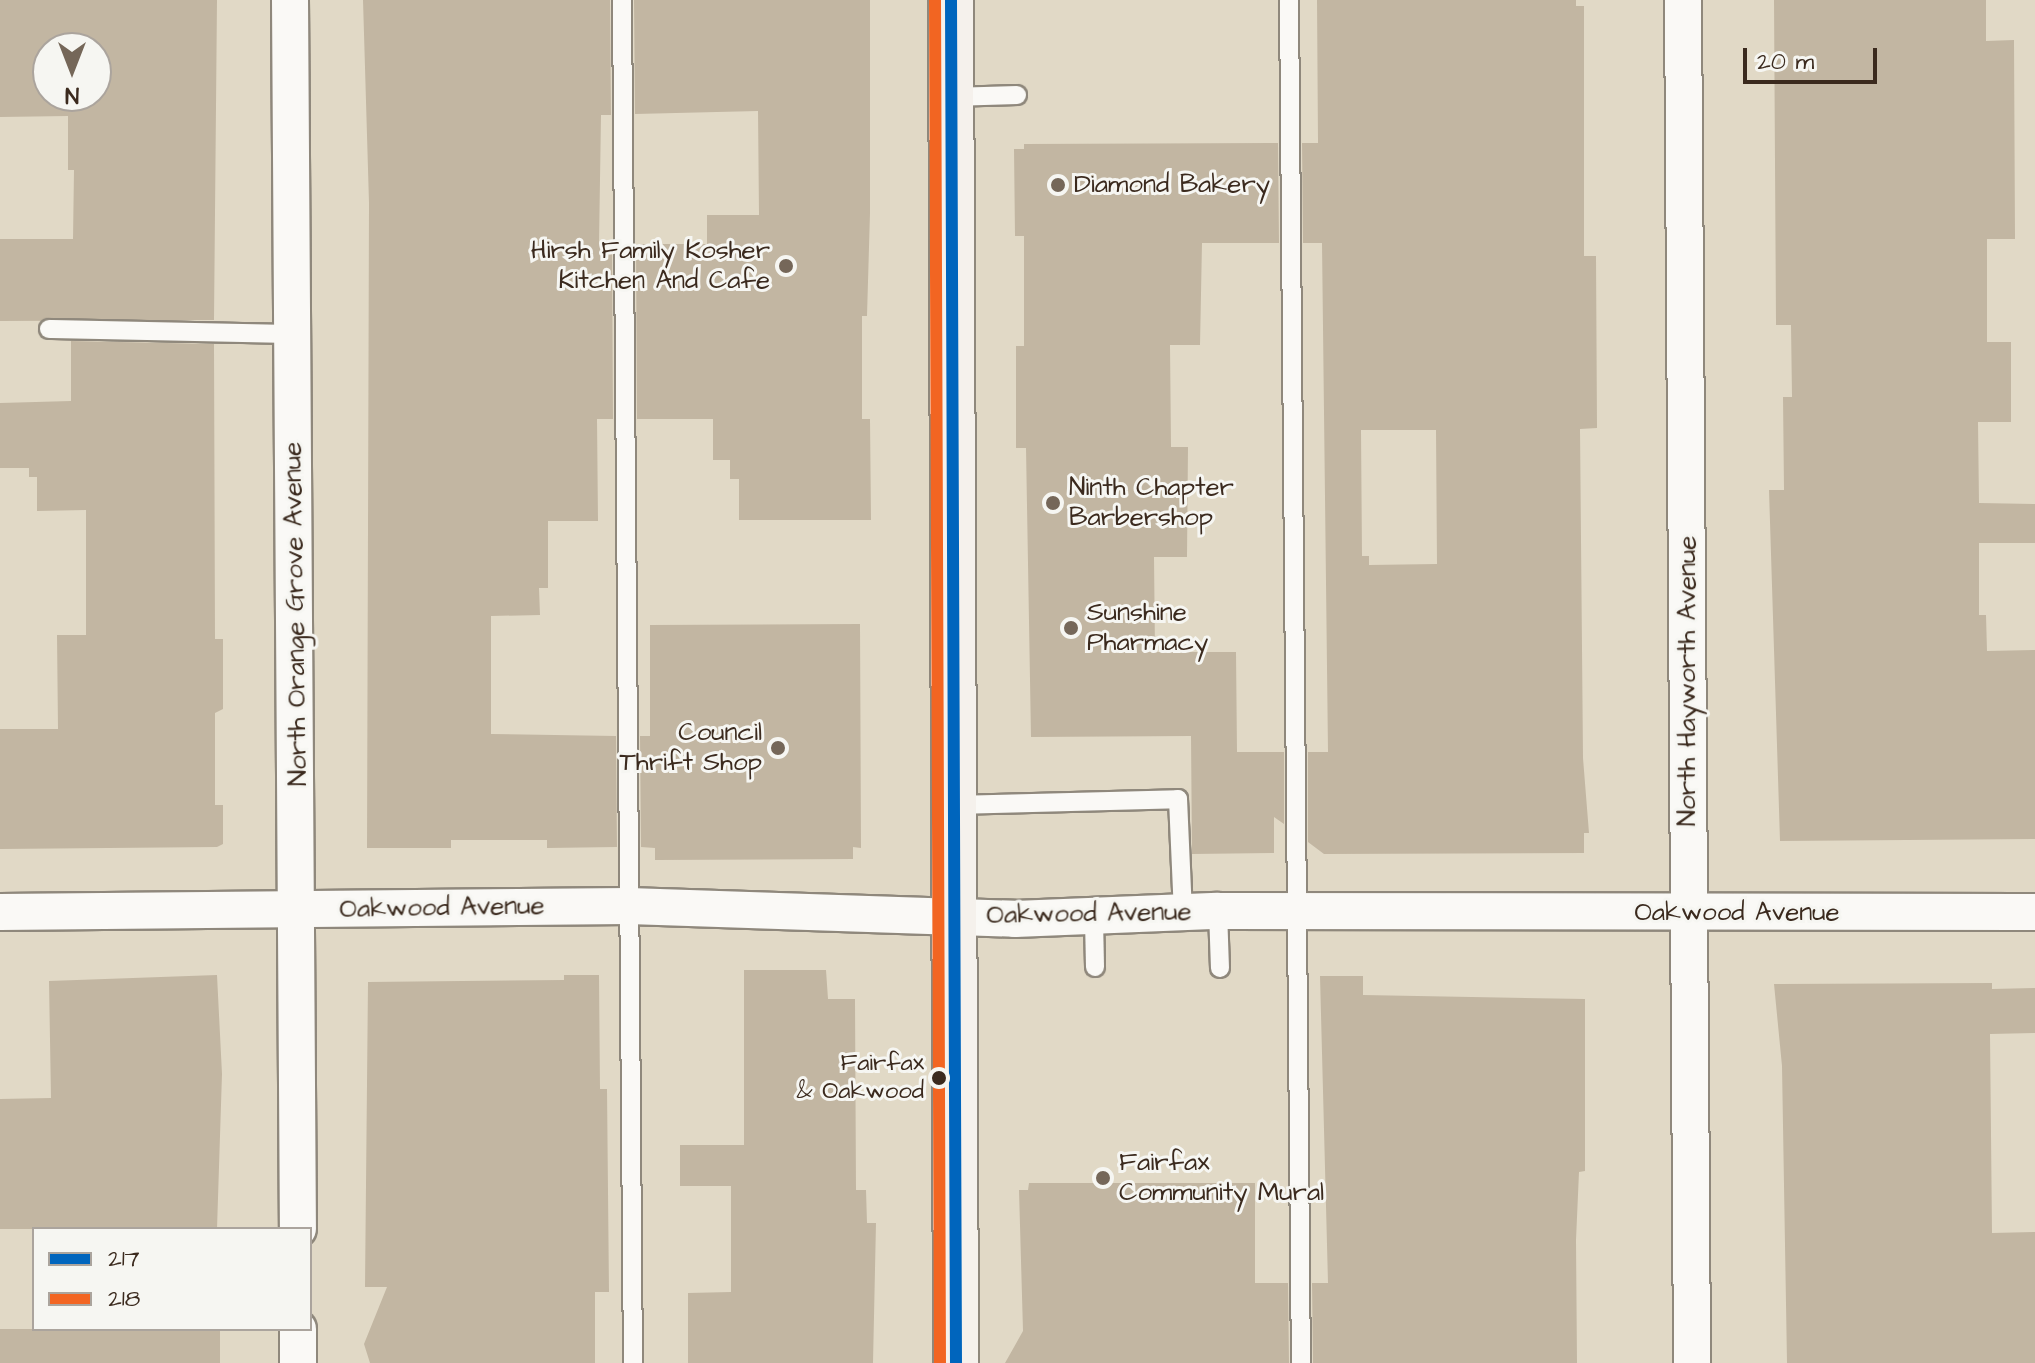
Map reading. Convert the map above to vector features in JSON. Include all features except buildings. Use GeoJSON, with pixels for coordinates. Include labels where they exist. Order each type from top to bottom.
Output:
{"type":"FeatureCollection","features":[{"type":"Feature","properties":{"kind":"main road"},"geometry":{"type":"LineString","coordinates":[[951,0],[951,915],[956,1363]]}},
{"type":"Feature","properties":{"kind":"street","name":"North Orange Grove Avenue"},"geometry":{"type":"LineString","coordinates":[[290,0],[298,1227]]}},
{"type":"Feature","properties":{"kind":"street","name":"North Hayworth Avenue"},"geometry":{"type":"LineString","coordinates":[[1683,0],[1692,1363]]}},
{"type":"Feature","properties":{"kind":"street","name":"Oakwood Avenue"},"geometry":{"type":"LineString","coordinates":[[0,912],[629,906],[1094,919],[1201,912],[2035,912]]}},
{"type":"Feature","properties":{"kind":"street"},"geometry":{"type":"LineString","coordinates":[[298,1331],[298,1363]]}},
{"type":"Feature","properties":{"kind":"lane"},"geometry":{"type":"LineString","coordinates":[[622,0],[633,1363]]}},
{"type":"Feature","properties":{"kind":"lane"},"geometry":{"type":"LineString","coordinates":[[1289,0],[1301,1363]]}},
{"type":"Feature","properties":{"kind":"lane"},"geometry":{"type":"LineString","coordinates":[[951,97],[1017,95]]}},
{"type":"Feature","properties":{"kind":"lane"},"geometry":{"type":"LineString","coordinates":[[49,329],[293,334]]}},
{"type":"Feature","properties":{"kind":"lane"},"geometry":{"type":"LineString","coordinates":[[951,805],[1178,799],[1201,912],[1220,968]]}},
{"type":"Feature","properties":{"kind":"lane"},"geometry":{"type":"LineString","coordinates":[[1094,919],[1095,967]]}},
{"type":"Feature","properties":{"kind":"transit line","name":"218"},"geometry":{"type":"LineString","coordinates":[[935,0],[940,1363]]}},
{"type":"Feature","properties":{"kind":"transit line","name":"217"},"geometry":{"type":"LineString","coordinates":[[951,0],[956,1363]]}},
{"type":"Feature","properties":{"kind":"place","name":"Diamond Bakery"},"geometry":{"type":"Point","coordinates":[1058,185]}},
{"type":"Feature","properties":{"kind":"place","name":"Hirsh Family Kosher Kitchen And Cafe"},"geometry":{"type":"Point","coordinates":[786,266]}},
{"type":"Feature","properties":{"kind":"place","name":"Ninth Chapter Barbershop"},"geometry":{"type":"Point","coordinates":[1053,503]}},
{"type":"Feature","properties":{"kind":"place","name":"Sunshine Pharmacy"},"geometry":{"type":"Point","coordinates":[1071,628]}},
{"type":"Feature","properties":{"kind":"place","name":"Council Thrift Shop"},"geometry":{"type":"Point","coordinates":[778,748]}},
{"type":"Feature","properties":{"kind":"place","name":"Fairfax & Oakwood"},"geometry":{"type":"Point","coordinates":[939,1078]}},
{"type":"Feature","properties":{"kind":"place","name":"Fairfax Community Mural"},"geometry":{"type":"Point","coordinates":[1103,1178]}}]}
